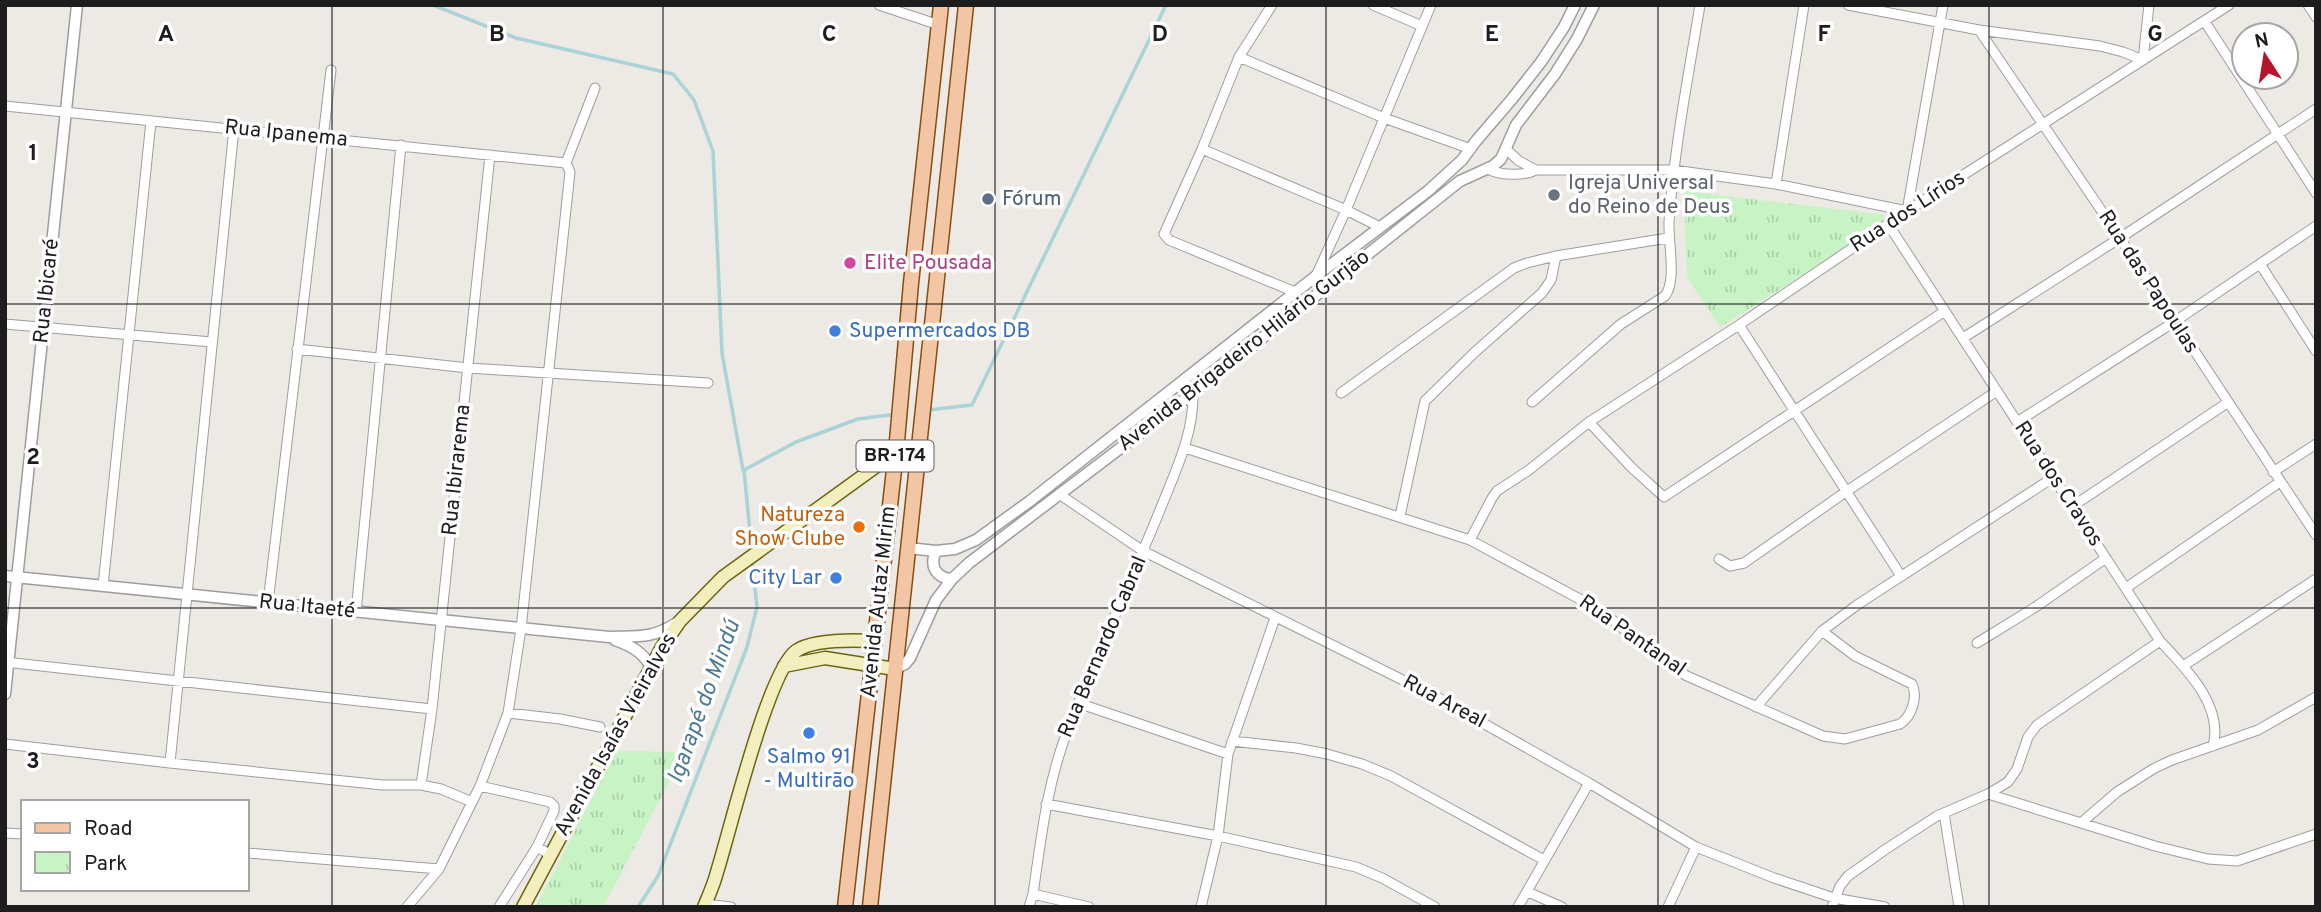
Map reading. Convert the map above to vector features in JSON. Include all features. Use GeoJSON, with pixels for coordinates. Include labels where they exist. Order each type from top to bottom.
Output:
{"type":"FeatureCollection","features":[{"type":"Feature","properties":{"kind":"main road","name":"Avenida Autaz Mirim"},"geometry":{"type":"LineString","coordinates":[[845,907],[941,5]]}},
{"type":"Feature","properties":{"kind":"main road","name":"Avenida Autaz Mirim"},"geometry":{"type":"LineString","coordinates":[[870,907],[966,5]]}},
{"type":"Feature","properties":{"kind":"main road","name":"Avenida Isaías Vieiralves"},"geometry":{"type":"LineString","coordinates":[[523,907],[651,667],[680,621],[723,577],[895,452]]}},
{"type":"Feature","properties":{"kind":"main road"},"geometry":{"type":"LineString","coordinates":[[705,905],[717,874],[757,737],[784,666],[798,649],[812,644],[874,641]]}},
{"type":"Feature","properties":{"kind":"main road"},"geometry":{"type":"LineString","coordinates":[[784,666],[825,658],[895,669]]}},
{"type":"Feature","properties":{"kind":"street","name":"Rua Ibicaré"},"geometry":{"type":"LineString","coordinates":[[5,694],[11,576],[43,328],[77,5]]}},
{"type":"Feature","properties":{"kind":"street"},"geometry":{"type":"LineString","coordinates":[[879,5],[939,25]]}},
{"type":"Feature","properties":{"kind":"street"},"geometry":{"type":"LineString","coordinates":[[1272,5],[1240,57],[1165,230],[1166,237],[1184,246],[1295,292]]}},
{"type":"Feature","properties":{"kind":"street"},"geometry":{"type":"LineString","coordinates":[[1373,5],[1422,26]]}},
{"type":"Feature","properties":{"kind":"street"},"geometry":{"type":"LineString","coordinates":[[1316,276],[1431,5]]}},
{"type":"Feature","properties":{"kind":"street","name":"Avenida Brigadeiro Hilário Gurjão"},"geometry":{"type":"LineString","coordinates":[[908,548],[936,551],[961,547],[976,540],[1428,191],[1476,141],[1491,136],[1564,27],[1575,5]]}},
{"type":"Feature","properties":{"kind":"street","name":"Avenida Brigadeiro Hilário Gurjão"},"geometry":{"type":"LineString","coordinates":[[895,669],[910,658],[936,600],[952,579],[1000,538],[1193,393],[1460,181],[1502,159],[1516,125],[1555,74],[1594,5]]}},
{"type":"Feature","properties":{"kind":"street"},"geometry":{"type":"LineString","coordinates":[[1532,402],[1622,324],[1670,290],[1668,238],[1673,170],[1700,5]]}},
{"type":"Feature","properties":{"kind":"street"},"geometry":{"type":"LineString","coordinates":[[1776,184],[1804,5]]}},
{"type":"Feature","properties":{"kind":"street"},"geometry":{"type":"LineString","coordinates":[[1848,5],[1979,30],[2100,46],[2123,51],[2143,60],[2149,5]]}},
{"type":"Feature","properties":{"kind":"street"},"geometry":{"type":"LineString","coordinates":[[1240,57],[1384,118],[1471,149],[1475,160],[1494,172],[1528,174],[1536,170],[1673,170],[1776,184],[1907,211],[1943,5]]}},
{"type":"Feature","properties":{"kind":"street","name":"Rua dos Lírios"},"geometry":{"type":"LineString","coordinates":[[1470,540],[1497,491],[1542,461],[1589,422],[1739,326],[1907,211],[2229,5]]}},
{"type":"Feature","properties":{"kind":"street"},"geometry":{"type":"LineString","coordinates":[[2308,5],[2316,17]]}},
{"type":"Feature","properties":{"kind":"street"},"geometry":{"type":"LineString","coordinates":[[2205,22],[2316,193]]}},
{"type":"Feature","properties":{"kind":"street","name":"Rua das Papoulas"},"geometry":{"type":"LineString","coordinates":[[1979,30],[2316,535]]}},
{"type":"Feature","properties":{"kind":"street"},"geometry":{"type":"LineString","coordinates":[[268,603],[331,70]]}},
{"type":"Feature","properties":{"kind":"street"},"geometry":{"type":"LineString","coordinates":[[407,907],[439,869],[480,786],[508,713],[521,629],[569,172],[566,163],[594,88]]}},
{"type":"Feature","properties":{"kind":"street","name":"Rua Ipanema"},"geometry":{"type":"LineString","coordinates":[[5,106],[566,163]]}},
{"type":"Feature","properties":{"kind":"street"},"geometry":{"type":"LineString","coordinates":[[1963,338],[2316,109]]}},
{"type":"Feature","properties":{"kind":"street"},"geometry":{"type":"LineString","coordinates":[[103,586],[151,121]]}},
{"type":"Feature","properties":{"kind":"street"},"geometry":{"type":"LineString","coordinates":[[170,764],[234,128]]}},
{"type":"Feature","properties":{"kind":"street"},"geometry":{"type":"LineString","coordinates":[[1491,136],[1519,161],[1536,170]]}},
{"type":"Feature","properties":{"kind":"street"},"geometry":{"type":"LineString","coordinates":[[356,612],[401,145]]}},
{"type":"Feature","properties":{"kind":"street"},"geometry":{"type":"LineString","coordinates":[[1202,149],[1380,227]]}},
{"type":"Feature","properties":{"kind":"street","name":"Rua Ibirarema"},"geometry":{"type":"LineString","coordinates":[[421,785],[432,709],[490,155]]}},
{"type":"Feature","properties":{"kind":"street","name":"Rua dos Cravos"},"geometry":{"type":"LineString","coordinates":[[1888,224],[2160,641],[2183,666],[2205,698],[2214,718],[2213,746]]}},
{"type":"Feature","properties":{"kind":"street"},"geometry":{"type":"LineString","coordinates":[[2018,422],[2174,322],[2316,226]]}},
{"type":"Feature","properties":{"kind":"street"},"geometry":{"type":"LineString","coordinates":[[1341,393],[1502,275],[1527,263],[1668,238]]}},
{"type":"Feature","properties":{"kind":"street"},"geometry":{"type":"LineString","coordinates":[[1400,516],[1425,401],[1542,293],[1551,280],[1556,256]]}},
{"type":"Feature","properties":{"kind":"street"},"geometry":{"type":"LineString","coordinates":[[2260,264],[2316,351]]}},
{"type":"Feature","properties":{"kind":"street"},"geometry":{"type":"LineString","coordinates":[[1589,422],[1632,468],[1664,497],[1945,311]]}},
{"type":"Feature","properties":{"kind":"street"},"geometry":{"type":"LineString","coordinates":[[5,324],[212,342]]}},
{"type":"Feature","properties":{"kind":"street"},"geometry":{"type":"LineString","coordinates":[[1739,326],[1901,576]]}},
{"type":"Feature","properties":{"kind":"street"},"geometry":{"type":"LineString","coordinates":[[297,349],[468,368],[708,383]]}},
{"type":"Feature","properties":{"kind":"street"},"geometry":{"type":"LineString","coordinates":[[1719,559],[1730,566],[1744,563],[1997,391]]}},
{"type":"Feature","properties":{"kind":"street","name":"Rua Bernardo Cabral"},"geometry":{"type":"LineString","coordinates":[[1029,907],[1046,804],[1057,760],[1078,703],[1185,448],[1193,408],[1193,393]]}},
{"type":"Feature","properties":{"kind":"street"},"geometry":{"type":"LineString","coordinates":[[2073,506],[2227,402]]}},
{"type":"Feature","properties":{"kind":"street"},"geometry":{"type":"LineString","coordinates":[[2273,472],[2316,444]]}},
{"type":"Feature","properties":{"kind":"street","name":"Rua Pantanal"},"geometry":{"type":"LineString","coordinates":[[1185,448],[1470,540],[1600,610],[1665,662],[1687,676],[1823,736],[1836,739],[1867,733],[1900,724],[1905,720],[1912,709],[1915,690],[1912,684],[1855,656],[1822,631]]}},
{"type":"Feature","properties":{"kind":"street"},"geometry":{"type":"LineString","coordinates":[[1756,707],[1822,631],[1901,576],[2054,477]]}},
{"type":"Feature","properties":{"kind":"street"},"geometry":{"type":"LineString","coordinates":[[2126,588],[2280,482]]}},
{"type":"Feature","properties":{"kind":"street","name":"Rua Areal"},"geometry":{"type":"LineString","coordinates":[[1059,494],[1143,551],[1437,697],[1696,846],[1833,902],[1885,907]]}},
{"type":"Feature","properties":{"kind":"street"},"geometry":{"type":"LineString","coordinates":[[936,551],[934,569],[939,576],[952,579]]}},
{"type":"Feature","properties":{"kind":"street"},"geometry":{"type":"LineString","coordinates":[[1977,643],[2037,606],[2106,558]]}},
{"type":"Feature","properties":{"kind":"street","name":"Rua Itaeté"},"geometry":{"type":"LineString","coordinates":[[11,576],[609,637],[648,636],[665,631],[680,621]]}},
{"type":"Feature","properties":{"kind":"street"},"geometry":{"type":"LineString","coordinates":[[2183,666],[2316,579]]}},
{"type":"Feature","properties":{"kind":"street"},"geometry":{"type":"LineString","coordinates":[[1201,907],[1217,836],[1228,754],[1275,618]]}},
{"type":"Feature","properties":{"kind":"street","name":"Rua Itaeté"},"geometry":{"type":"LineString","coordinates":[[609,637],[638,650],[651,667]]}},
{"type":"Feature","properties":{"kind":"street"},"geometry":{"type":"LineString","coordinates":[[1833,902],[1848,876],[1886,849],[1944,813],[1988,794],[2013,776],[2028,737],[2037,725],[2160,641]]}},
{"type":"Feature","properties":{"kind":"street"},"geometry":{"type":"LineString","coordinates":[[7,662],[432,709]]}},
{"type":"Feature","properties":{"kind":"street"},"geometry":{"type":"LineString","coordinates":[[2081,823],[2137,778],[2172,760],[2258,730],[2316,697]]}},
{"type":"Feature","properties":{"kind":"street"},"geometry":{"type":"LineString","coordinates":[[1078,703],[1228,754]]}},
{"type":"Feature","properties":{"kind":"street"},"geometry":{"type":"LineString","coordinates":[[508,713],[600,727]]}},
{"type":"Feature","properties":{"kind":"street"},"geometry":{"type":"LineString","coordinates":[[1232,741],[1296,748],[1362,764],[1391,776],[1544,860]]}},
{"type":"Feature","properties":{"kind":"street"},"geometry":{"type":"LineString","coordinates":[[5,744],[383,785],[421,785],[441,789],[472,802]]}},
{"type":"Feature","properties":{"kind":"street"},"geometry":{"type":"LineString","coordinates":[[1518,907],[1590,783]]}},
{"type":"Feature","properties":{"kind":"street"},"geometry":{"type":"LineString","coordinates":[[480,786],[550,802],[554,806],[537,847],[499,907]]}},
{"type":"Feature","properties":{"kind":"street"},"geometry":{"type":"LineString","coordinates":[[1988,794],[2194,856],[2226,861],[2259,855],[2316,834]]}},
{"type":"Feature","properties":{"kind":"street"},"geometry":{"type":"LineString","coordinates":[[1046,804],[1217,836],[1356,867],[1382,877],[1435,907]]}},
{"type":"Feature","properties":{"kind":"street"},"geometry":{"type":"LineString","coordinates":[[1944,813],[1959,907]]}},
{"type":"Feature","properties":{"kind":"street"},"geometry":{"type":"LineString","coordinates":[[1668,907],[1696,846]]}},
{"type":"Feature","properties":{"kind":"street"},"geometry":{"type":"LineString","coordinates":[[537,847],[551,855]]}},
{"type":"Feature","properties":{"kind":"street"},"geometry":{"type":"LineString","coordinates":[[248,853],[439,869]]}},
{"type":"Feature","properties":{"kind":"street"},"geometry":{"type":"LineString","coordinates":[[1528,892],[1562,907]]}},
{"type":"Feature","properties":{"kind":"street"},"geometry":{"type":"LineString","coordinates":[[1033,894],[1089,907]]}},
{"type":"Feature","properties":{"kind":"street"},"geometry":{"type":"LineString","coordinates":[[705,905],[731,907]]}},
{"type":"Feature","properties":{"kind":"green space"},"geometry":{"type":"Polygon","coordinates":[[[1684,191],[1886,215],[1886,223],[1720,327],[1687,277],[1684,191]]]}},
{"type":"Feature","properties":{"kind":"green space"},"geometry":{"type":"Polygon","coordinates":[[[616,751],[685,752],[603,907],[536,907],[616,751]]]}},
{"type":"Feature","properties":{"kind":"waterway"},"geometry":{"type":"LineString","coordinates":[[433,5],[516,38],[673,74],[694,100],[713,151],[722,353],[743,470]]}},
{"type":"Feature","properties":{"kind":"waterway","name":"Igarapé do Mindú"},"geometry":{"type":"LineString","coordinates":[[929,410],[972,405],[1166,5]]}},
{"type":"Feature","properties":{"kind":"waterway","name":"Igarapé do Mindú"},"geometry":{"type":"LineString","coordinates":[[752,553],[744,470],[796,442],[858,419],[897,414]]}},
{"type":"Feature","properties":{"kind":"waterway","name":"Igarapé do Mindú"},"geometry":{"type":"LineString","coordinates":[[638,907],[658,876],[747,647],[757,607],[752,561]]}},
{"type":"Feature","properties":{"kind":"place","name":"Igreja Universal do Reino de Deus"},"geometry":{"type":"Point","coordinates":[1554,195]}},
{"type":"Feature","properties":{"kind":"place","name":"Fórum"},"geometry":{"type":"Point","coordinates":[988,199]}},
{"type":"Feature","properties":{"kind":"place","name":"Elite Pousada"},"geometry":{"type":"Point","coordinates":[850,263]}},
{"type":"Feature","properties":{"kind":"place","name":"Supermercados DB"},"geometry":{"type":"Point","coordinates":[835,331]}},
{"type":"Feature","properties":{"kind":"place","name":"Natureza Show Clube"},"geometry":{"type":"Point","coordinates":[859,527]}},
{"type":"Feature","properties":{"kind":"place","name":"City Lar"},"geometry":{"type":"Point","coordinates":[836,578]}},
{"type":"Feature","properties":{"kind":"place","name":"Salmo 91 - Multirão"},"geometry":{"type":"Point","coordinates":[809,733]}}]}
